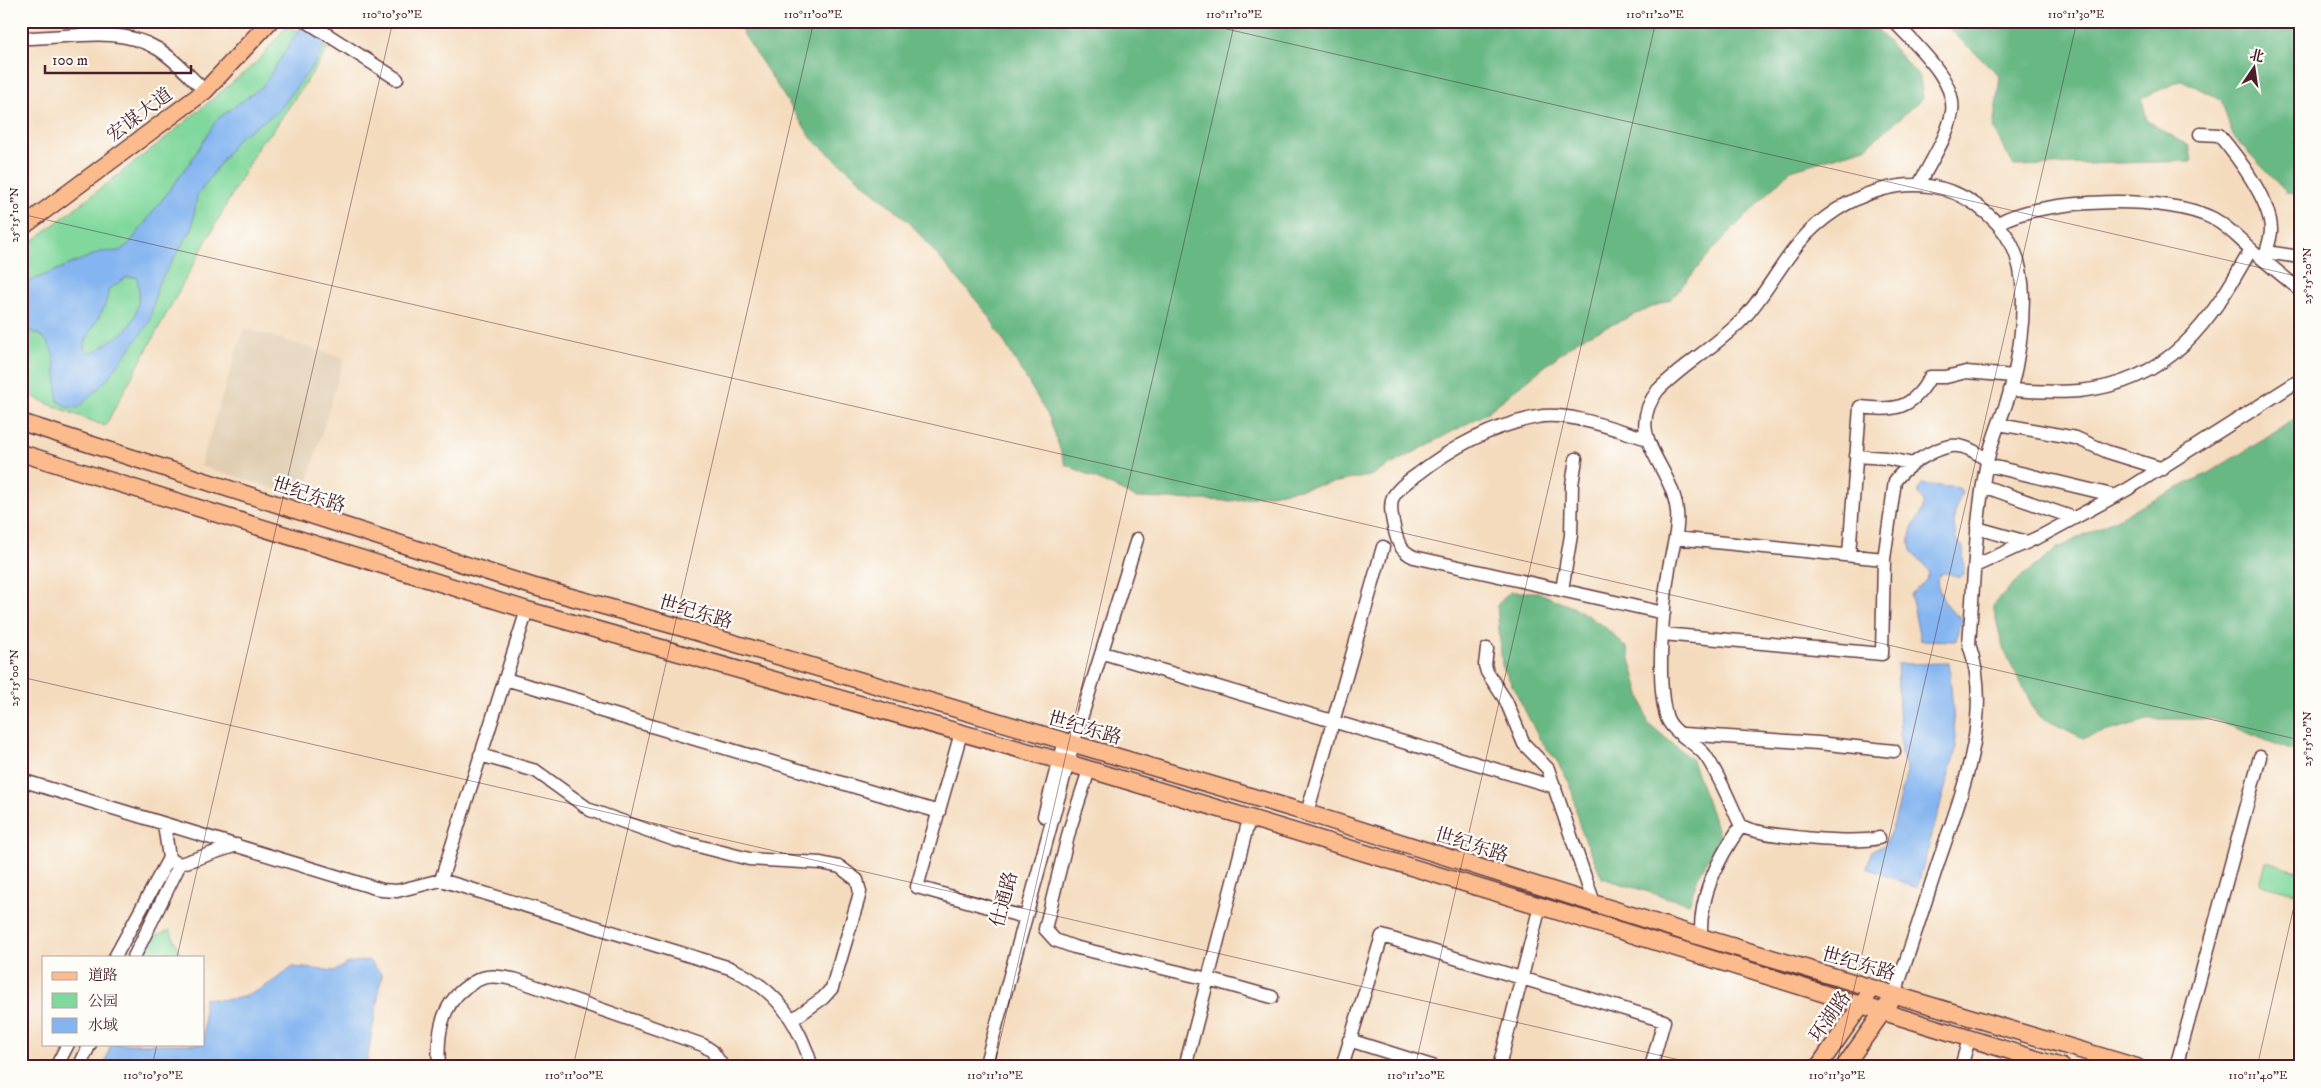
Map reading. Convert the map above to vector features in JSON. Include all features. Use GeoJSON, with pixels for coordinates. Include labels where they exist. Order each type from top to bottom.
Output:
{"type":"FeatureCollection","features":[{"type":"Feature","properties":{"kind":"main road"},"geometry":{"type":"LineString","coordinates":[[21,218],[202,87],[258,21]]}},
{"type":"Feature","properties":{"kind":"main road","name":"宏谋大道"},"geometry":{"type":"LineString","coordinates":[[21,228],[202,87],[270,21]]}},
{"type":"Feature","properties":{"kind":"main road","name":"世纪东路"},"geometry":{"type":"LineString","coordinates":[[21,422],[535,587],[683,628],[1307,813],[1701,937],[2137,1067]]}},
{"type":"Feature","properties":{"kind":"main road","name":"世纪东路"},"geometry":{"type":"LineString","coordinates":[[21,452],[527,610],[1064,762],[1883,1010],[1969,1039],[2062,1067]]}},
{"type":"Feature","properties":{"kind":"main road"},"geometry":{"type":"LineString","coordinates":[[192,506],[202,503],[205,496],[204,487],[198,478]]}},
{"type":"Feature","properties":{"kind":"main road"},"geometry":{"type":"LineString","coordinates":[[282,535],[275,528],[272,518],[283,507]]}},
{"type":"Feature","properties":{"kind":"main road"},"geometry":{"type":"LineString","coordinates":[[527,610],[535,587]]}},
{"type":"Feature","properties":{"kind":"main road","name":"环湖路"},"geometry":{"type":"LineString","coordinates":[[1818,1067],[1872,989]]}},
{"type":"Feature","properties":{"kind":"main road"},"geometry":{"type":"LineString","coordinates":[[1844,1067],[1895,994]]}},
{"type":"Feature","properties":{"kind":"street"},"geometry":{"type":"LineString","coordinates":[[306,21],[397,79]]}},
{"type":"Feature","properties":{"kind":"street"},"geometry":{"type":"LineString","coordinates":[[1894,21],[1943,77],[1951,96],[1952,110],[1949,122],[1919,185]]}},
{"type":"Feature","properties":{"kind":"street"},"geometry":{"type":"LineString","coordinates":[[21,38],[114,34],[135,38],[159,50],[202,87]]}},
{"type":"Feature","properties":{"kind":"street"},"geometry":{"type":"LineString","coordinates":[[2200,134],[2219,135],[2233,151],[2251,178],[2266,208],[2271,230],[2265,256]]}},
{"type":"Feature","properties":{"kind":"street"},"geometry":{"type":"LineString","coordinates":[[1879,838],[1797,837],[1761,832],[1741,826],[1705,755],[1668,722],[1662,673],[1663,634],[1667,577],[1675,538],[1677,514],[1673,493],[1648,439],[1644,423],[1650,402],[1658,390],[1740,322],[1757,304],[1798,243],[1811,230],[1854,199],[1892,187],[1919,185],[1944,188],[1963,196],[1998,223],[2011,242],[2019,259],[2023,300],[2018,356],[2014,376],[1987,462],[1977,528],[1969,644],[1974,658],[1977,704],[1970,764],[1895,994]]}},
{"type":"Feature","properties":{"kind":"street"},"geometry":{"type":"LineString","coordinates":[[1998,223],[2022,212],[2066,206],[2161,204],[2186,208],[2212,218],[2234,232],[2251,249],[2265,256],[2300,290]]}},
{"type":"Feature","properties":{"kind":"street"},"geometry":{"type":"LineString","coordinates":[[2010,390],[2062,392],[2102,388],[2129,380],[2159,366],[2188,342],[2208,320],[2251,249]]}},
{"type":"Feature","properties":{"kind":"street"},"geometry":{"type":"LineString","coordinates":[[2265,256],[2300,257]]}},
{"type":"Feature","properties":{"kind":"street"},"geometry":{"type":"LineString","coordinates":[[1849,555],[1860,407],[1883,410],[1901,407],[1923,389],[1930,377],[1946,377],[1962,372],[2014,376]]}},
{"type":"Feature","properties":{"kind":"street"},"geometry":{"type":"LineString","coordinates":[[1975,566],[2027,542],[2116,496],[2164,468],[2300,380]]}},
{"type":"Feature","properties":{"kind":"street"},"geometry":{"type":"LineString","coordinates":[[1648,439],[1571,418],[1537,417],[1472,438],[1448,451],[1410,480],[1392,499],[1394,526],[1399,546],[1408,554],[1664,613]]}},
{"type":"Feature","properties":{"kind":"street"},"geometry":{"type":"LineString","coordinates":[[1999,424],[2076,438],[2108,452],[2164,468]]}},
{"type":"Feature","properties":{"kind":"street"},"geometry":{"type":"LineString","coordinates":[[1663,634],[1882,654],[1884,559],[1894,481],[1901,472],[1913,464],[1951,446],[1960,446],[1977,452],[1987,462],[2116,496]]}},
{"type":"Feature","properties":{"kind":"street"},"geometry":{"type":"LineString","coordinates":[[1856,456],[1886,458],[1913,464]]}},
{"type":"Feature","properties":{"kind":"street"},"geometry":{"type":"LineString","coordinates":[[1562,590],[1571,535],[1572,485],[1576,459]]}},
{"type":"Feature","properties":{"kind":"street"},"geometry":{"type":"LineString","coordinates":[[1984,486],[2074,518]]}},
{"type":"Feature","properties":{"kind":"street"},"geometry":{"type":"LineString","coordinates":[[1977,528],[2027,542]]}},
{"type":"Feature","properties":{"kind":"street"},"geometry":{"type":"LineString","coordinates":[[1675,538],[1884,559]]}},
{"type":"Feature","properties":{"kind":"street","name":"仕通路"},"geometry":{"type":"LineString","coordinates":[[978,1067],[1069,743],[1103,653],[1137,539]]}},
{"type":"Feature","properties":{"kind":"street"},"geometry":{"type":"LineString","coordinates":[[1307,813],[1383,547]]}},
{"type":"Feature","properties":{"kind":"street"},"geometry":{"type":"LineString","coordinates":[[441,880],[527,610]]}},
{"type":"Feature","properties":{"kind":"street"},"geometry":{"type":"LineString","coordinates":[[1487,649],[1485,665],[1487,672],[1506,701],[1524,744],[1548,769],[1594,903]]}},
{"type":"Feature","properties":{"kind":"street"},"geometry":{"type":"LineString","coordinates":[[1103,653],[1555,787]]}},
{"type":"Feature","properties":{"kind":"street"},"geometry":{"type":"LineString","coordinates":[[505,679],[585,702],[598,710],[938,812]]}},
{"type":"Feature","properties":{"kind":"street"},"geometry":{"type":"LineString","coordinates":[[962,733],[917,887],[1021,916]]}},
{"type":"Feature","properties":{"kind":"street"},"geometry":{"type":"LineString","coordinates":[[1683,734],[1818,742],[1894,751]]}},
{"type":"Feature","properties":{"kind":"street"},"geometry":{"type":"LineString","coordinates":[[480,756],[536,771],[547,777],[575,801],[590,810],[675,840],[749,859],[833,865],[852,875],[859,885],[858,900],[832,988],[823,998],[792,1020]]}},
{"type":"Feature","properties":{"kind":"street"},"geometry":{"type":"LineString","coordinates":[[2176,1067],[2260,757]]}},
{"type":"Feature","properties":{"kind":"street"},"geometry":{"type":"LineString","coordinates":[[1088,770],[1070,828],[1045,929],[1055,940],[1074,947],[1208,979],[1272,997]]}},
{"type":"Feature","properties":{"kind":"street"},"geometry":{"type":"LineString","coordinates":[[21,780],[382,890],[397,891],[441,880],[730,968],[773,995],[780,1002],[792,1020],[812,1067]]}},
{"type":"Feature","properties":{"kind":"street"},"geometry":{"type":"LineString","coordinates":[[1185,1067],[1249,819]]}},
{"type":"Feature","properties":{"kind":"street"},"geometry":{"type":"LineString","coordinates":[[134,956],[174,861],[164,824]]}},
{"type":"Feature","properties":{"kind":"street"},"geometry":{"type":"LineString","coordinates":[[1701,937],[1700,919],[1713,874],[1725,848],[1741,826]]}},
{"type":"Feature","properties":{"kind":"street"},"geometry":{"type":"LineString","coordinates":[[116,956],[174,861],[237,845]]}},
{"type":"Feature","properties":{"kind":"street"},"geometry":{"type":"LineString","coordinates":[[1499,1067],[1523,980],[1540,906]]}},
{"type":"Feature","properties":{"kind":"street","name":"仕通路"},"geometry":{"type":"LineString","coordinates":[[985,1067],[1021,916]]}},
{"type":"Feature","properties":{"kind":"street"},"geometry":{"type":"LineString","coordinates":[[1342,1067],[1382,936],[1664,1021],[1651,1067]]}},
{"type":"Feature","properties":{"kind":"street"},"geometry":{"type":"LineString","coordinates":[[439,1067],[440,1032],[443,1018],[451,1002],[462,990],[475,981],[486,977],[499,977],[517,980],[703,1045],[712,1051],[723,1067]]}},
{"type":"Feature","properties":{"kind":"street"},"geometry":{"type":"LineString","coordinates":[[1961,1067],[1969,1039]]}},
{"type":"Feature","properties":{"kind":"street"},"geometry":{"type":"LineString","coordinates":[[1350,1040],[1427,1066]]}},
{"type":"Feature","properties":{"kind":"street"},"geometry":{"type":"LineString","coordinates":[[56,1067],[67,1046]]}},
{"type":"Feature","properties":{"kind":"street"},"geometry":{"type":"LineString","coordinates":[[79,1067],[89,1046]]}},
{"type":"Feature","properties":{"kind":"shaded area"},"geometry":{"type":"Polygon","coordinates":[[[244,328],[344,358],[303,497],[200,466],[244,328]]]}},
{"type":"Feature","properties":{"kind":"green space"},"geometry":{"type":"Polygon","coordinates":[[[735,21],[1870,21],[1920,78],[1923,98],[1865,148],[1791,170],[1717,245],[1671,299],[1579,339],[1485,414],[1370,476],[1232,501],[1137,498],[1065,464],[1049,417],[987,313],[909,222],[812,139],[735,21]]]}},
{"type":"Feature","properties":{"kind":"green space"},"geometry":{"type":"Polygon","coordinates":[[[1941,21],[2300,21],[2300,194],[2287,193],[2233,136],[2221,100],[2182,80],[2142,98],[2147,121],[2189,146],[2192,161],[2014,166],[1993,128],[2000,76],[1941,21]]]}},
{"type":"Feature","properties":{"kind":"green space"},"geometry":{"type":"Polygon","coordinates":[[[288,25],[328,49],[272,132],[260,143],[105,426],[39,400],[21,390],[21,250],[162,141],[258,61],[288,25]]]}},
{"type":"Feature","properties":{"kind":"green space"},"geometry":{"type":"Polygon","coordinates":[[[2300,415],[2300,754],[2213,719],[2151,719],[2083,738],[2037,715],[2003,648],[1993,606],[2013,584],[2058,548],[2208,473],[2265,439],[2300,415]]]}},
{"type":"Feature","properties":{"kind":"green space"},"geometry":{"type":"Polygon","coordinates":[[[1510,592],[1537,592],[1579,610],[1606,628],[1627,648],[1648,723],[1692,760],[1720,837],[1698,877],[1689,904],[1602,878],[1579,825],[1571,786],[1557,761],[1540,740],[1502,665],[1497,605],[1510,592]]]}},
{"type":"Feature","properties":{"kind":"green space"},"geometry":{"type":"Polygon","coordinates":[[[2266,862],[2300,871],[2299,894],[2260,884],[2266,862]]]}},
{"type":"Feature","properties":{"kind":"green space"},"geometry":{"type":"Polygon","coordinates":[[[170,930],[182,956],[150,956],[143,941],[170,930]]]}},
{"type":"Feature","properties":{"kind":"water"},"geometry":{"type":"Polygon","coordinates":[[[305,21],[338,21],[313,65],[278,112],[238,138],[197,196],[192,229],[158,284],[149,323],[106,381],[78,408],[67,407],[58,401],[55,365],[46,340],[40,335],[21,328],[21,285],[100,252],[119,251],[130,243],[191,161],[217,119],[263,86],[305,21]],[[127,277],[108,290],[105,305],[86,340],[84,348],[88,353],[95,352],[123,333],[133,320],[139,299],[137,277],[127,277]]]}},
{"type":"Feature","properties":{"kind":"water"},"geometry":{"type":"Polygon","coordinates":[[[1922,484],[1959,488],[1962,492],[1955,510],[1954,523],[1956,539],[1963,547],[1964,574],[1958,578],[1948,573],[1943,573],[1937,582],[1949,609],[1964,619],[1959,626],[1956,641],[1920,640],[1911,595],[1926,580],[1929,573],[1924,564],[1914,555],[1910,545],[1910,538],[1911,531],[1922,511],[1922,500],[1918,493],[1922,484]]]}},
{"type":"Feature","properties":{"kind":"water"},"geometry":{"type":"Polygon","coordinates":[[[1949,663],[1956,749],[1917,888],[1867,868],[1872,850],[1885,845],[1894,823],[1907,771],[1901,752],[1897,664],[1949,663]]]}},
{"type":"Feature","properties":{"kind":"water"},"geometry":{"type":"Polygon","coordinates":[[[368,960],[382,974],[366,1067],[104,1067],[110,1046],[205,1046],[205,998],[218,1000],[242,997],[262,988],[293,967],[335,971],[348,963],[368,960]]]}}]}
